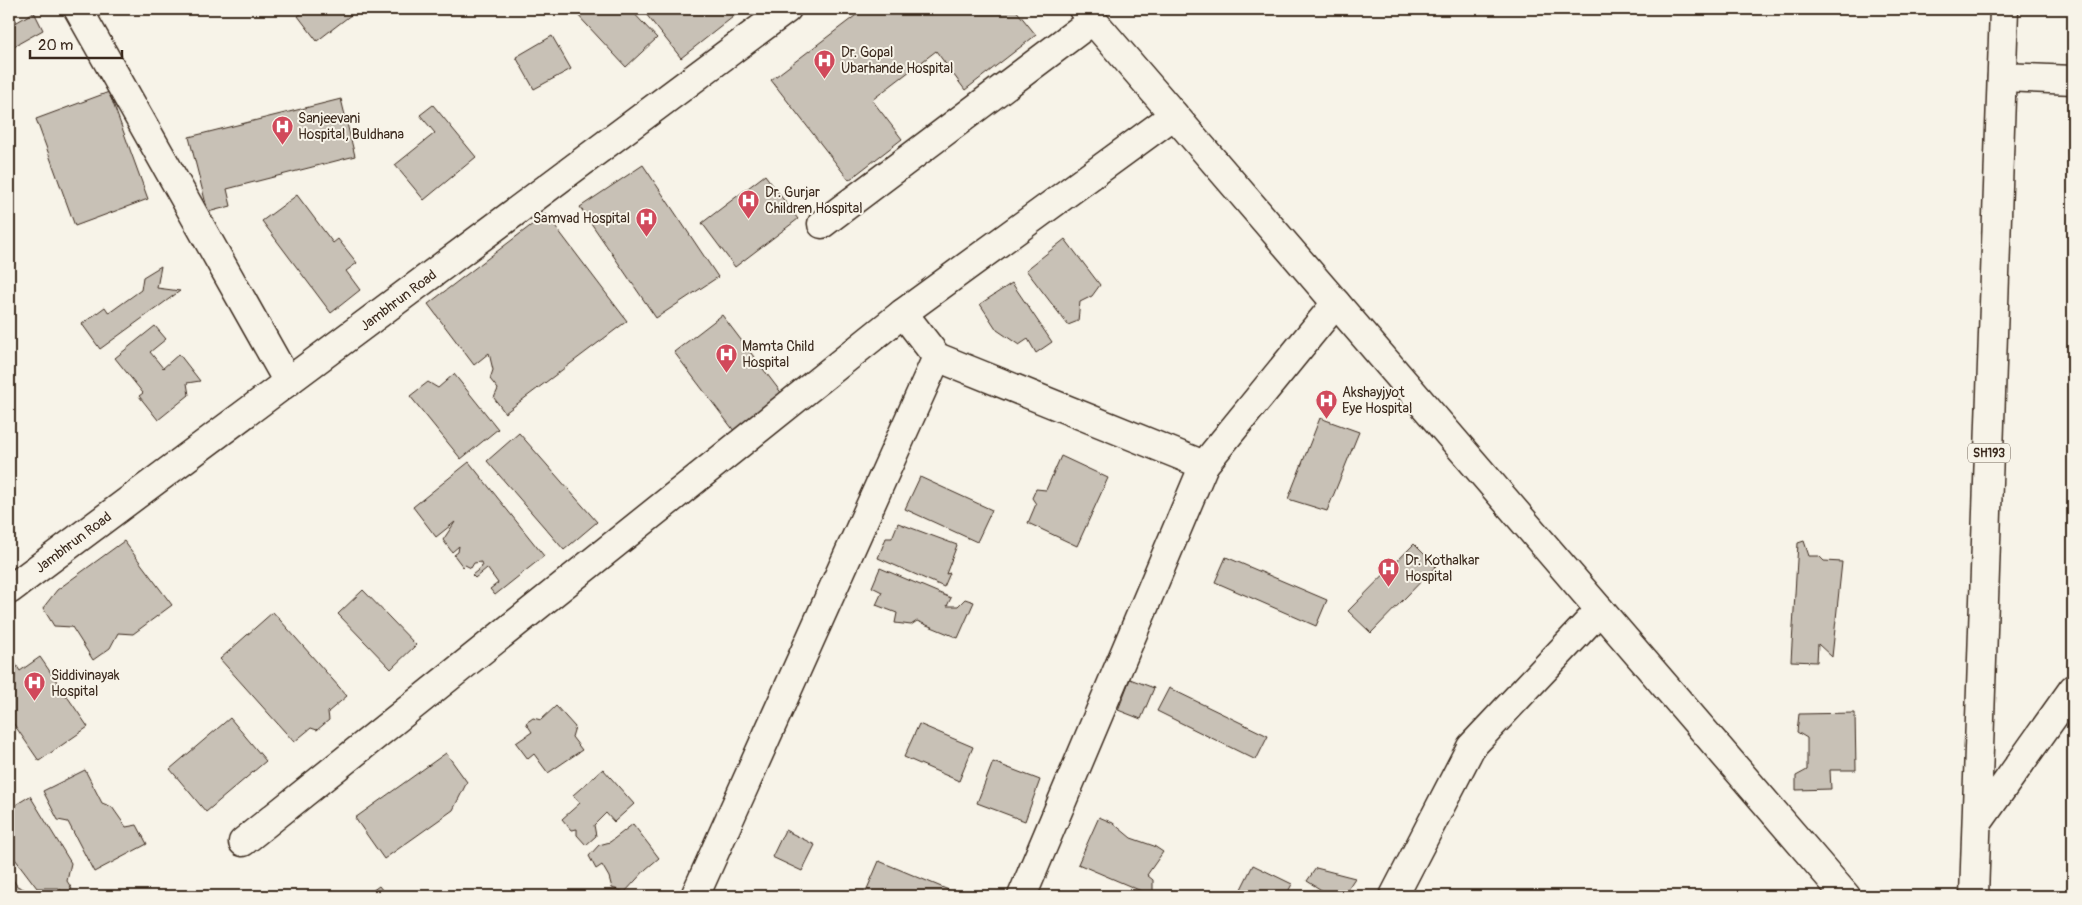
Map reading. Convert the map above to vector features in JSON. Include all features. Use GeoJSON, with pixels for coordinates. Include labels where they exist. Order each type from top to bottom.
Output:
{"type":"FeatureCollection","features":[{"type":"Feature","properties":{"kind":"street"},"geometry":{"type":"LineString","coordinates":[[78,9],[288,382]]}},
{"type":"Feature","properties":{"kind":"street","name":"Jambhrun Road"},"geometry":{"type":"LineString","coordinates":[[9,590],[787,9]]}},
{"type":"Feature","properties":{"kind":"street","name":"SH193"},"geometry":{"type":"LineString","coordinates":[[1974,896],[2004,9]]}},
{"type":"Feature","properties":{"kind":"street"},"geometry":{"type":"LineString","coordinates":[[822,224],[1088,15],[1846,896]]}},
{"type":"Feature","properties":{"kind":"street"},"geometry":{"type":"LineString","coordinates":[[2002,77],[2073,80]]}},
{"type":"Feature","properties":{"kind":"street"},"geometry":{"type":"LineString","coordinates":[[243,842],[903,313],[1174,115]]}},
{"type":"Feature","properties":{"kind":"street"},"geometry":{"type":"LineString","coordinates":[[1022,896],[1204,465],[1336,303]]}},
{"type":"Feature","properties":{"kind":"street"},"geometry":{"type":"LineString","coordinates":[[903,313],[937,357],[1204,465]]}},
{"type":"Feature","properties":{"kind":"street"},"geometry":{"type":"LineString","coordinates":[[695,896],[937,357]]}},
{"type":"Feature","properties":{"kind":"street"},"geometry":{"type":"LineString","coordinates":[[1394,896],[1470,747],[1600,610]]}},
{"type":"Feature","properties":{"kind":"street"},"geometry":{"type":"LineString","coordinates":[[1977,824],[2073,689]]}},
{"type":"Feature","properties":{"kind":"building"},"geometry":{"type":"Polygon","coordinates":[[[9,9],[17,22],[34,12],[43,30],[9,49],[9,9]]]}},
{"type":"Feature","properties":{"kind":"building"},"geometry":{"type":"Polygon","coordinates":[[[308,9],[354,9],[356,11],[317,41],[298,16],[308,9]]]}},
{"type":"Feature","properties":{"kind":"building"},"geometry":{"type":"Polygon","coordinates":[[[578,9],[630,9],[657,38],[626,67],[575,12],[578,9]]]}},
{"type":"Feature","properties":{"kind":"building"},"geometry":{"type":"Polygon","coordinates":[[[642,9],[734,9],[738,13],[681,58],[642,9]]]}},
{"type":"Feature","properties":{"kind":"building"},"geometry":{"type":"Polygon","coordinates":[[[864,9],[1015,9],[1036,35],[965,90],[936,51],[872,100],[902,139],[849,180],[771,80],[864,9]]]}},
{"type":"Feature","properties":{"kind":"building"},"geometry":{"type":"Polygon","coordinates":[[[552,36],[571,69],[534,89],[516,57],[552,36]]]}},
{"type":"Feature","properties":{"kind":"building"},"geometry":{"type":"Polygon","coordinates":[[[109,92],[148,199],[75,226],[36,119],[109,92]]]}},
{"type":"Feature","properties":{"kind":"building"},"geometry":{"type":"Polygon","coordinates":[[[341,99],[355,156],[227,189],[231,206],[208,212],[189,137],[341,99]]]}},
{"type":"Feature","properties":{"kind":"building"},"geometry":{"type":"Polygon","coordinates":[[[433,105],[476,157],[424,200],[395,165],[435,133],[420,115],[433,105]]]}},
{"type":"Feature","properties":{"kind":"building"},"geometry":{"type":"Polygon","coordinates":[[[643,165],[718,277],[656,318],[580,207],[643,165]]]}},
{"type":"Feature","properties":{"kind":"building"},"geometry":{"type":"Polygon","coordinates":[[[765,175],[798,219],[735,267],[702,223],[765,175]]]}},
{"type":"Feature","properties":{"kind":"building"},"geometry":{"type":"Polygon","coordinates":[[[297,195],[333,243],[338,239],[357,263],[346,271],[360,290],[331,313],[262,221],[297,195]]]}},
{"type":"Feature","properties":{"kind":"building"},"geometry":{"type":"Polygon","coordinates":[[[546,214],[627,321],[505,413],[494,398],[498,389],[490,379],[493,370],[489,353],[474,365],[428,304],[546,214]]]}},
{"type":"Feature","properties":{"kind":"building"},"geometry":{"type":"Polygon","coordinates":[[[1065,239],[1100,285],[1092,296],[1080,302],[1078,321],[1068,325],[1026,270],[1065,239]]]}},
{"type":"Feature","properties":{"kind":"building"},"geometry":{"type":"Polygon","coordinates":[[[161,266],[157,288],[180,291],[100,349],[82,324],[105,307],[109,313],[141,290],[143,277],[161,266]]]}},
{"type":"Feature","properties":{"kind":"building"},"geometry":{"type":"Polygon","coordinates":[[[1012,283],[1052,342],[1036,353],[1028,339],[1019,345],[997,330],[980,304],[1012,283]]]}},
{"type":"Feature","properties":{"kind":"building"},"geometry":{"type":"Polygon","coordinates":[[[722,315],[786,399],[738,436],[674,352],[722,315]]]}},
{"type":"Feature","properties":{"kind":"building"},"geometry":{"type":"Polygon","coordinates":[[[155,326],[166,339],[150,352],[163,368],[179,354],[200,381],[187,383],[189,395],[158,420],[139,396],[143,393],[115,358],[155,326]]]}},
{"type":"Feature","properties":{"kind":"building"},"geometry":{"type":"Polygon","coordinates":[[[454,374],[498,429],[461,459],[410,396],[428,382],[438,388],[454,374]]]}},
{"type":"Feature","properties":{"kind":"building"},"geometry":{"type":"Polygon","coordinates":[[[1320,418],[1359,432],[1327,511],[1288,499],[1320,418]]]}},
{"type":"Feature","properties":{"kind":"building"},"geometry":{"type":"Polygon","coordinates":[[[519,433],[597,522],[564,550],[487,461],[519,433]]]}},
{"type":"Feature","properties":{"kind":"building"},"geometry":{"type":"Polygon","coordinates":[[[1061,456],[1108,478],[1077,546],[1028,523],[1036,504],[1032,498],[1036,489],[1046,490],[1061,456]]]}},
{"type":"Feature","properties":{"kind":"building"},"geometry":{"type":"Polygon","coordinates":[[[469,462],[544,556],[495,595],[490,589],[498,583],[487,568],[475,578],[472,575],[482,567],[481,562],[474,563],[471,568],[465,565],[463,567],[454,555],[458,552],[459,546],[452,552],[443,540],[455,522],[436,537],[413,507],[469,462]]]}},
{"type":"Feature","properties":{"kind":"building"},"geometry":{"type":"Polygon","coordinates":[[[920,477],[992,510],[977,542],[905,509],[920,477]]]}},
{"type":"Feature","properties":{"kind":"building"},"geometry":{"type":"Polygon","coordinates":[[[898,523],[957,545],[946,574],[950,573],[944,587],[878,558],[886,538],[892,538],[898,523]]]}},
{"type":"Feature","properties":{"kind":"building"},"geometry":{"type":"Polygon","coordinates":[[[124,541],[172,605],[133,634],[118,633],[110,648],[93,660],[72,627],[54,626],[43,608],[57,590],[124,541]]]}},
{"type":"Feature","properties":{"kind":"building"},"geometry":{"type":"Polygon","coordinates":[[[1804,541],[1809,556],[1819,556],[1824,561],[1842,562],[1832,657],[1818,644],[1817,662],[1791,661],[1798,543],[1804,541]]]}},
{"type":"Feature","properties":{"kind":"building"},"geometry":{"type":"Polygon","coordinates":[[[1414,544],[1436,566],[1371,633],[1348,611],[1414,544]]]}},
{"type":"Feature","properties":{"kind":"building"},"geometry":{"type":"Polygon","coordinates":[[[1226,557],[1327,600],[1316,626],[1215,582],[1226,557]]]}},
{"type":"Feature","properties":{"kind":"building"},"geometry":{"type":"Polygon","coordinates":[[[880,568],[951,598],[947,606],[958,606],[965,599],[974,602],[958,638],[917,621],[911,625],[895,623],[897,613],[876,605],[882,592],[872,587],[880,568]]]}},
{"type":"Feature","properties":{"kind":"building"},"geometry":{"type":"Polygon","coordinates":[[[363,590],[416,645],[391,669],[338,614],[363,590]]]}},
{"type":"Feature","properties":{"kind":"building"},"geometry":{"type":"Polygon","coordinates":[[[273,612],[347,696],[328,712],[329,720],[317,730],[311,728],[294,742],[220,659],[273,612]]]}},
{"type":"Feature","properties":{"kind":"building"},"geometry":{"type":"Polygon","coordinates":[[[40,657],[88,727],[39,761],[9,717],[9,663],[13,660],[20,671],[40,657]]]}},
{"type":"Feature","properties":{"kind":"building"},"geometry":{"type":"Polygon","coordinates":[[[1130,679],[1154,688],[1141,719],[1118,710],[1130,679]]]}},
{"type":"Feature","properties":{"kind":"building"},"geometry":{"type":"Polygon","coordinates":[[[1169,688],[1268,736],[1256,760],[1157,711],[1169,688]]]}},
{"type":"Feature","properties":{"kind":"building"},"geometry":{"type":"Polygon","coordinates":[[[556,706],[575,727],[572,737],[582,750],[548,773],[534,754],[528,759],[516,743],[532,732],[526,723],[533,718],[541,720],[556,706]]]}},
{"type":"Feature","properties":{"kind":"building"},"geometry":{"type":"Polygon","coordinates":[[[1855,713],[1856,770],[1830,770],[1831,789],[1796,790],[1796,776],[1807,770],[1807,738],[1797,732],[1799,714],[1855,713]]]}},
{"type":"Feature","properties":{"kind":"building"},"geometry":{"type":"Polygon","coordinates":[[[230,718],[266,761],[206,812],[170,769],[230,718]]]}},
{"type":"Feature","properties":{"kind":"building"},"geometry":{"type":"Polygon","coordinates":[[[919,724],[973,747],[959,781],[904,757],[919,724]]]}},
{"type":"Feature","properties":{"kind":"building"},"geometry":{"type":"Polygon","coordinates":[[[446,753],[467,782],[453,810],[384,859],[355,818],[446,753]]]}},
{"type":"Feature","properties":{"kind":"building"},"geometry":{"type":"Polygon","coordinates":[[[993,762],[1040,780],[1025,821],[977,803],[993,762]]]}},
{"type":"Feature","properties":{"kind":"building"},"geometry":{"type":"Polygon","coordinates":[[[603,769],[634,804],[614,822],[606,813],[594,825],[596,836],[586,845],[577,835],[577,829],[571,830],[562,819],[580,803],[573,795],[603,769]]]}},
{"type":"Feature","properties":{"kind":"building"},"geometry":{"type":"Polygon","coordinates":[[[85,770],[102,803],[112,807],[126,827],[137,825],[147,844],[94,872],[68,822],[58,820],[43,791],[85,770]]]}},
{"type":"Feature","properties":{"kind":"building"},"geometry":{"type":"Polygon","coordinates":[[[30,796],[71,863],[67,881],[72,889],[64,894],[59,888],[37,888],[9,851],[9,809],[30,796]]]}},
{"type":"Feature","properties":{"kind":"building"},"geometry":{"type":"Polygon","coordinates":[[[1099,817],[1113,823],[1131,838],[1154,846],[1163,852],[1147,875],[1153,880],[1153,896],[1078,864],[1099,817]]]}},
{"type":"Feature","properties":{"kind":"building"},"geometry":{"type":"Polygon","coordinates":[[[633,824],[659,858],[625,892],[612,888],[609,877],[602,865],[596,869],[589,856],[599,845],[610,842],[633,824]]]}},
{"type":"Feature","properties":{"kind":"building"},"geometry":{"type":"Polygon","coordinates":[[[785,830],[815,845],[802,871],[772,857],[785,830]]]}},
{"type":"Feature","properties":{"kind":"building"},"geometry":{"type":"Polygon","coordinates":[[[879,861],[963,896],[864,896],[879,861]]]}},
{"type":"Feature","properties":{"kind":"building"},"geometry":{"type":"Polygon","coordinates":[[[1253,865],[1292,884],[1286,896],[1251,896],[1240,891],[1253,865]]]}},
{"type":"Feature","properties":{"kind":"building"},"geometry":{"type":"Polygon","coordinates":[[[1316,868],[1355,878],[1343,896],[1331,896],[1307,881],[1316,868]]]}},
{"type":"Feature","properties":{"kind":"building"},"geometry":{"type":"Polygon","coordinates":[[[9,873],[17,886],[28,891],[25,896],[9,896],[9,873]]]}},
{"type":"Feature","properties":{"kind":"building"},"geometry":{"type":"Polygon","coordinates":[[[379,886],[387,896],[365,896],[379,886]]]}},
{"type":"Feature","properties":{"kind":"place","name":"Dr. Gopal Ubarhande Hospital"},"geometry":{"type":"Point","coordinates":[825,79]}},
{"type":"Feature","properties":{"kind":"place","name":"Sanjeevani Hospital, Buldhana"},"geometry":{"type":"Point","coordinates":[282,145]}},
{"type":"Feature","properties":{"kind":"place","name":"Dr. Gurjar Children Hospital"},"geometry":{"type":"Point","coordinates":[749,219]}},
{"type":"Feature","properties":{"kind":"place","name":"Samvad Hospital"},"geometry":{"type":"Point","coordinates":[646,237]}},
{"type":"Feature","properties":{"kind":"place","name":"Mamta Child Hospital"},"geometry":{"type":"Point","coordinates":[726,373]}},
{"type":"Feature","properties":{"kind":"place","name":"Akshayjyot Eye Hospital"},"geometry":{"type":"Point","coordinates":[1326,419]}},
{"type":"Feature","properties":{"kind":"place","name":"Dr. Kothalkar Hospital"},"geometry":{"type":"Point","coordinates":[1389,587]}},
{"type":"Feature","properties":{"kind":"place","name":"Siddivinayak Hospital"},"geometry":{"type":"Point","coordinates":[35,702]}}]}
